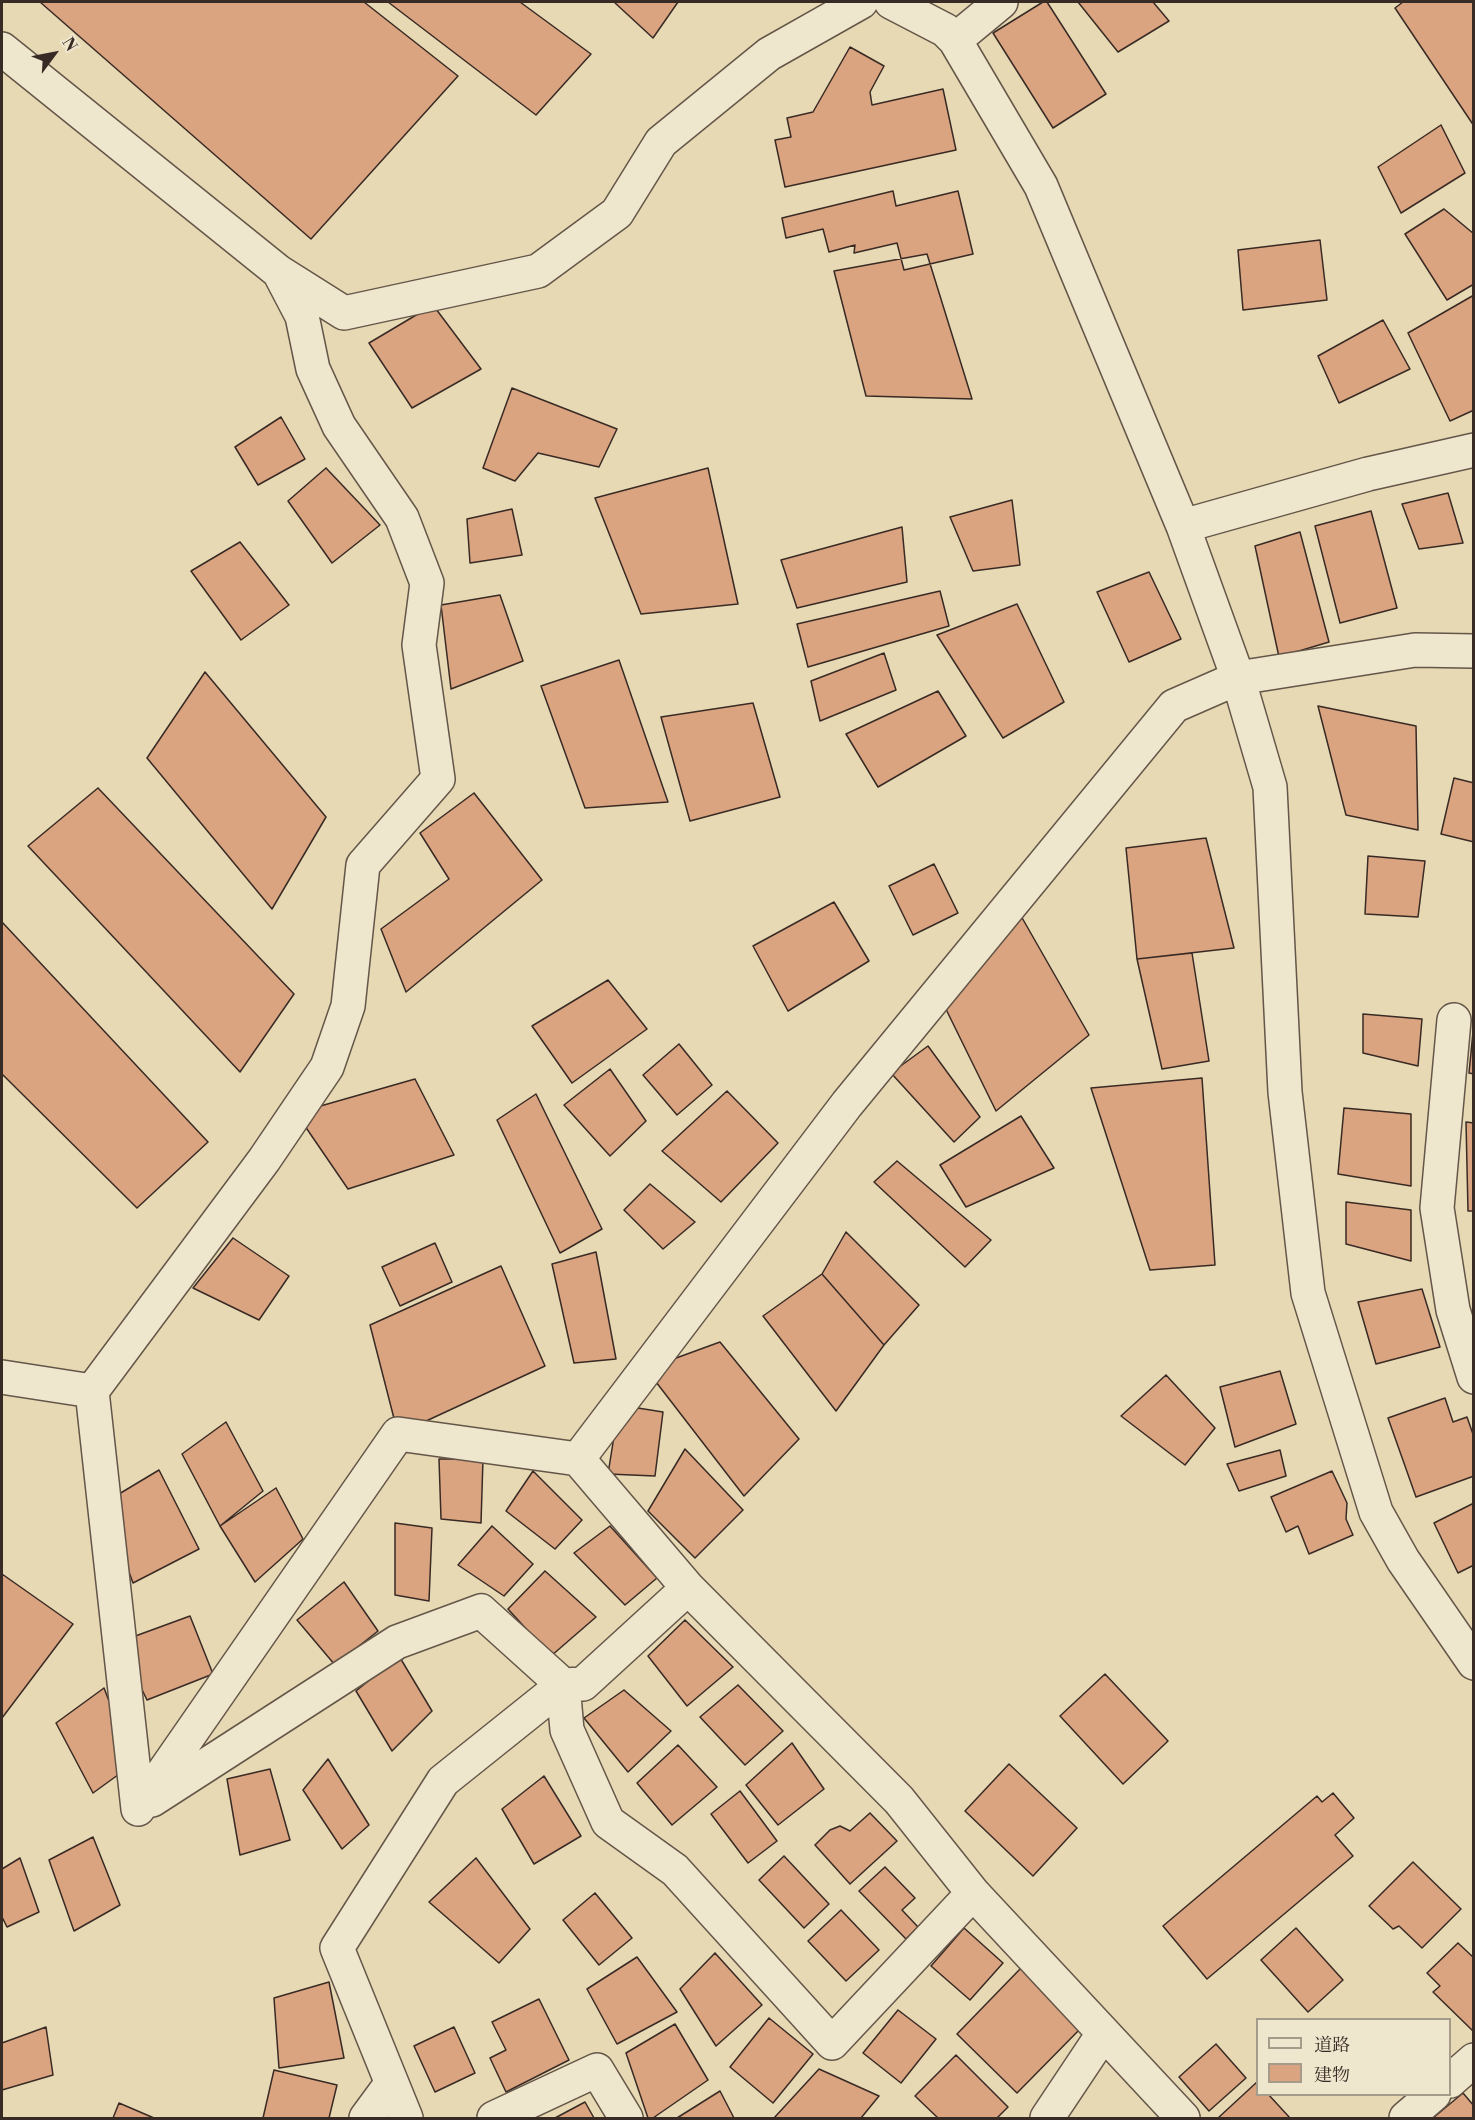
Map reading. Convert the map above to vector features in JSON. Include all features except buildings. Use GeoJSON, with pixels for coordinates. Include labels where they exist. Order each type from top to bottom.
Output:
{"type":"FeatureCollection","features":[{"type":"Feature","properties":{"kind":"street"},"geometry":{"type":"LineString","coordinates":[[2,49],[279,272],[344,313],[538,271],[617,213],[661,142],[769,54],[861,2]]}},
{"type":"Feature","properties":{"kind":"street"},"geometry":{"type":"LineString","coordinates":[[891,2],[945,30],[955,40],[1041,186],[1183,526],[1238,678],[1270,787],[1285,1092],[1308,1293],[1376,1512],[1403,1560],[1473,1662]]}},
{"type":"Feature","properties":{"kind":"street"},"geometry":{"type":"LineString","coordinates":[[955,40],[1000,2]]}},
{"type":"Feature","properties":{"kind":"street"},"geometry":{"type":"LineString","coordinates":[[138,1809],[92,1391],[264,1160],[327,1067],[348,1006],[363,865],[438,779],[419,645],[427,584],[402,518],[339,426],[313,369],[302,316],[279,272]]}},
{"type":"Feature","properties":{"kind":"street"},"geometry":{"type":"LineString","coordinates":[[1183,526],[1368,474],[1473,450]]}},
{"type":"Feature","properties":{"kind":"street"},"geometry":{"type":"LineString","coordinates":[[578,1459],[847,1104],[1174,706],[1238,678],[1415,650],[1473,651]]}},
{"type":"Feature","properties":{"kind":"street"},"geometry":{"type":"LineString","coordinates":[[1454,1020],[1460,1104],[1437,1208],[1453,1310],[1473,1377]]}},
{"type":"Feature","properties":{"kind":"street"},"geometry":{"type":"LineString","coordinates":[[2,1377],[92,1391]]}},
{"type":"Feature","properties":{"kind":"street"},"geometry":{"type":"LineString","coordinates":[[138,1809],[398,1434],[578,1459],[688,1588],[899,1800],[973,1893],[1183,2118]]}},
{"type":"Feature","properties":{"kind":"street"},"geometry":{"type":"LineString","coordinates":[[406,2118],[337,1948],[443,1781],[563,1685],[583,1684],[688,1588]]}},
{"type":"Feature","properties":{"kind":"street"},"geometry":{"type":"LineString","coordinates":[[138,1809],[397,1642],[481,1611],[563,1685],[567,1730],[608,1822],[675,1870],[832,2043],[973,1893]]}},
{"type":"Feature","properties":{"kind":"street"},"geometry":{"type":"LineString","coordinates":[[1047,2118],[1109,2041]]}},
{"type":"Feature","properties":{"kind":"street"},"geometry":{"type":"LineString","coordinates":[[1072,2118],[1109,2041]]}},
{"type":"Feature","properties":{"kind":"street"},"geometry":{"type":"LineString","coordinates":[[1451,2079],[1473,2060]]}},
{"type":"Feature","properties":{"kind":"street"},"geometry":{"type":"LineString","coordinates":[[494,2118],[597,2070],[626,2118]]}},
{"type":"Feature","properties":{"kind":"street"},"geometry":{"type":"LineString","coordinates":[[366,2118],[391,2084]]}},
{"type":"Feature","properties":{"kind":"street"},"geometry":{"type":"LineString","coordinates":[[1406,2118],[1432,2096]]}}]}
